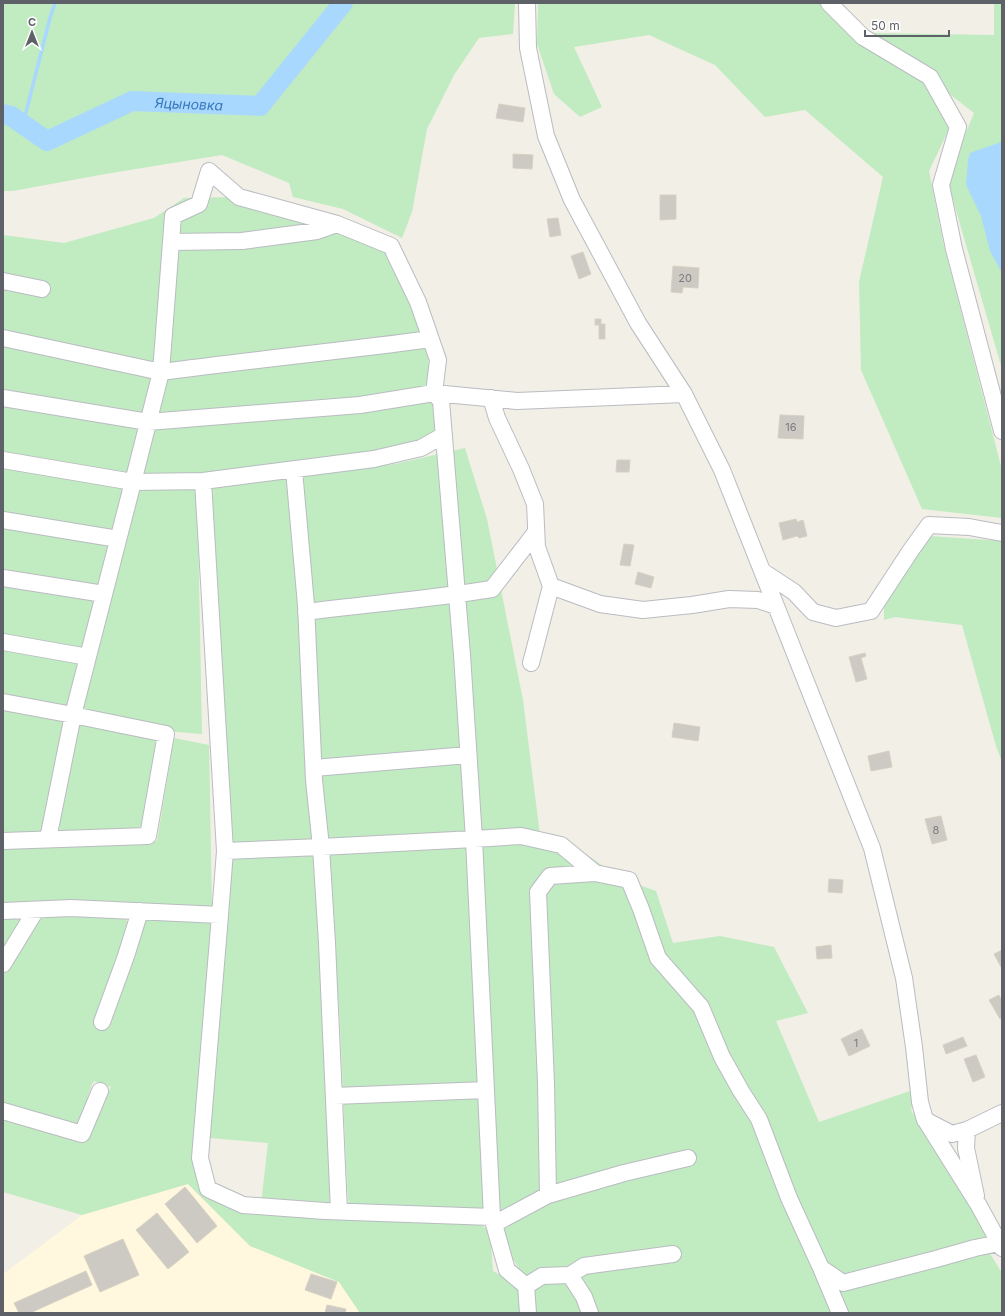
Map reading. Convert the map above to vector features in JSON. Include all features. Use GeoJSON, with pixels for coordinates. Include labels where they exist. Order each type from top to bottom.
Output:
{"type":"FeatureCollection","features":[{"type":"Feature","properties":{"kind":"street"},"geometry":{"type":"LineString","coordinates":[[527,3],[528,48],[546,136],[572,200],[638,324],[684,394],[722,470],[872,848],[904,978],[920,1102],[925,1120],[978,1204],[1001,1246],[975,1248],[843,1283],[821,1268]]}},
{"type":"Feature","properties":{"kind":"street"},"geometry":{"type":"LineString","coordinates":[[829,3],[863,37],[930,76],[958,127],[941,185],[954,249],[1002,431]]}},
{"type":"Feature","properties":{"kind":"street"},"geometry":{"type":"LineString","coordinates":[[48,839],[74,714],[161,372],[173,216],[199,204],[210,171],[239,197],[337,224],[391,246],[418,302],[438,360],[434,393],[441,401],[457,595],[474,839],[493,1220],[507,1270],[526,1286],[528,1313]]}},
{"type":"Feature","properties":{"kind":"street"},"geometry":{"type":"LineString","coordinates":[[171,242],[242,242],[317,231],[337,224]]}},
{"type":"Feature","properties":{"kind":"street"},"geometry":{"type":"LineString","coordinates":[[3,281],[42,289]]}},
{"type":"Feature","properties":{"kind":"street"},"geometry":{"type":"LineString","coordinates":[[3,338],[161,372],[257,359],[431,339]]}},
{"type":"Feature","properties":{"kind":"street"},"geometry":{"type":"LineString","coordinates":[[3,398],[148,422],[360,405],[434,393],[517,401],[684,394]]}},
{"type":"Feature","properties":{"kind":"street"},"geometry":{"type":"LineString","coordinates":[[491,398],[497,418],[521,469],[535,504],[537,547],[551,586],[530,663]]}},
{"type":"Feature","properties":{"kind":"street"},"geometry":{"type":"LineString","coordinates":[[3,460],[133,482],[203,481],[374,460],[421,448],[444,435]]}},
{"type":"Feature","properties":{"kind":"street"},"geometry":{"type":"LineString","coordinates":[[294,470],[306,612],[314,768],[327,943],[340,1211]]}},
{"type":"Feature","properties":{"kind":"street"},"geometry":{"type":"LineString","coordinates":[[203,481],[225,851],[200,1158],[208,1189],[243,1205],[493,1220],[548,1195],[624,1173],[688,1158]]}},
{"type":"Feature","properties":{"kind":"street"},"geometry":{"type":"LineString","coordinates":[[3,520],[118,539]]}},
{"type":"Feature","properties":{"kind":"street"},"geometry":{"type":"LineString","coordinates":[[762,571],[794,592],[813,612],[836,618],[871,611],[929,525],[969,527],[1002,533]]}},
{"type":"Feature","properties":{"kind":"street"},"geometry":{"type":"LineString","coordinates":[[306,612],[436,598],[492,589],[536,532]]}},
{"type":"Feature","properties":{"kind":"street"},"geometry":{"type":"LineString","coordinates":[[3,578],[104,594]]}},
{"type":"Feature","properties":{"kind":"street"},"geometry":{"type":"LineString","coordinates":[[551,586],[600,604],[644,610],[692,605],[729,599],[758,600],[776,606]]}},
{"type":"Feature","properties":{"kind":"street"},"geometry":{"type":"LineString","coordinates":[[3,642],[88,657]]}},
{"type":"Feature","properties":{"kind":"street"},"geometry":{"type":"LineString","coordinates":[[3,702],[74,714],[166,734],[148,836],[3,841]]}},
{"type":"Feature","properties":{"kind":"street"},"geometry":{"type":"LineString","coordinates":[[314,768],[468,755]]}},
{"type":"Feature","properties":{"kind":"street"},"geometry":{"type":"LineString","coordinates":[[225,851],[521,836],[561,845],[595,873]]}},
{"type":"Feature","properties":{"kind":"street"},"geometry":{"type":"LineString","coordinates":[[548,1195],[546,1083],[538,892],[550,876],[595,873],[629,880],[658,958],[701,1007],[722,1057],[741,1092],[759,1119],[789,1198],[840,1313]]}},
{"type":"Feature","properties":{"kind":"street"},"geometry":{"type":"LineString","coordinates":[[3,911],[71,908],[220,915]]}},
{"type":"Feature","properties":{"kind":"street"},"geometry":{"type":"LineString","coordinates":[[3,964],[36,910]]}},
{"type":"Feature","properties":{"kind":"street"},"geometry":{"type":"LineString","coordinates":[[102,1022],[126,956],[140,911]]}},
{"type":"Feature","properties":{"kind":"street"},"geometry":{"type":"LineString","coordinates":[[3,1111],[82,1134],[100,1090]]}},
{"type":"Feature","properties":{"kind":"street"},"geometry":{"type":"LineString","coordinates":[[334,1096],[486,1090]]}},
{"type":"Feature","properties":{"kind":"street"},"geometry":{"type":"LineString","coordinates":[[925,1120],[952,1134],[967,1130],[1002,1113]]}},
{"type":"Feature","properties":{"kind":"street"},"geometry":{"type":"LineString","coordinates":[[967,1130],[966,1148],[978,1204]]}},
{"type":"Feature","properties":{"kind":"street"},"geometry":{"type":"LineString","coordinates":[[526,1286],[542,1276],[570,1275],[584,1266],[673,1254]]}},
{"type":"Feature","properties":{"kind":"street"},"geometry":{"type":"LineString","coordinates":[[570,1275],[584,1297],[590,1313]]}},
{"type":"Feature","properties":{"kind":"shaded area"},"geometry":{"type":"Polygon","coordinates":[[[188,1184],[250,1246],[339,1282],[360,1313],[3,1313],[3,1274],[82,1215],[188,1184]]]}},
{"type":"Feature","properties":{"kind":"green space"},"geometry":{"type":"Polygon","coordinates":[[[3,3],[515,3],[513,34],[479,38],[454,75],[427,129],[412,212],[402,238],[343,209],[293,197],[289,183],[222,155],[13,191],[3,191],[3,3]]]}},
{"type":"Feature","properties":{"kind":"green space"},"geometry":{"type":"Polygon","coordinates":[[[538,3],[820,3],[841,23],[924,81],[949,129],[929,171],[943,242],[1002,470],[1002,518],[922,509],[861,370],[859,282],[883,177],[805,110],[765,117],[715,65],[649,35],[574,47],[602,107],[580,117],[554,94],[537,44],[538,3]]]}},
{"type":"Feature","properties":{"kind":"green space"},"geometry":{"type":"Polygon","coordinates":[[[994,3],[1002,3],[1002,369],[947,179],[974,113],[871,33],[994,35],[994,3]]]}},
{"type":"Feature","properties":{"kind":"green space"},"geometry":{"type":"Polygon","coordinates":[[[235,197],[385,250],[422,325],[440,428],[426,440],[393,453],[197,476],[202,734],[165,731],[147,829],[3,834],[3,235],[64,243],[154,218],[184,198],[235,197]]]}},
{"type":"Feature","properties":{"kind":"green space"},"geometry":{"type":"Polygon","coordinates":[[[465,448],[487,519],[523,700],[540,835],[586,854],[620,878],[656,891],[673,943],[720,936],[774,947],[808,1013],[776,1021],[819,1122],[916,1089],[911,1110],[993,1237],[989,1252],[1002,1273],[1002,1313],[595,1313],[576,1276],[524,1277],[504,1244],[502,1217],[349,1207],[340,1024],[327,838],[231,843],[223,743],[211,486],[395,464],[465,448]]]}},
{"type":"Feature","properties":{"kind":"green space"},"geometry":{"type":"Polygon","coordinates":[[[930,536],[1002,541],[1002,762],[996,746],[962,625],[895,617],[884,620],[884,605],[930,536]]]}},
{"type":"Feature","properties":{"kind":"green space"},"geometry":{"type":"Polygon","coordinates":[[[174,738],[209,745],[212,907],[3,904],[3,846],[157,841],[174,738]]]}},
{"type":"Feature","properties":{"kind":"green space"},"geometry":{"type":"Polygon","coordinates":[[[230,856],[314,856],[325,1040],[330,1207],[261,1204],[268,1143],[210,1138],[222,923],[230,856]]]}},
{"type":"Feature","properties":{"kind":"green space"},"geometry":{"type":"Polygon","coordinates":[[[39,915],[123,916],[129,924],[146,918],[217,919],[196,1163],[237,1209],[474,1220],[490,1231],[493,1271],[518,1285],[523,1313],[360,1313],[339,1282],[250,1246],[188,1184],[82,1215],[3,1192],[4,1120],[84,1141],[111,1087],[94,1081],[78,1127],[3,1106],[3,975],[39,915]]]}},
{"type":"Feature","properties":{"kind":"green space"},"geometry":{"type":"Polygon","coordinates":[[[3,919],[25,919],[3,957],[3,919]]]}},
{"type":"Feature","properties":{"kind":"green space"},"geometry":{"type":"Polygon","coordinates":[[[567,1280],[586,1313],[532,1313],[531,1286],[567,1280]]]}},
{"type":"Feature","properties":{"kind":"water"},"geometry":{"type":"Polygon","coordinates":[[[1001,142],[1002,273],[990,251],[981,216],[966,185],[970,153],[1001,142]]]}},
{"type":"Feature","properties":{"kind":"building"},"geometry":{"type":"Polygon","coordinates":[[[499,104],[525,108],[523,122],[496,118],[499,104]]]}},
{"type":"Feature","properties":{"kind":"building"},"geometry":{"type":"Polygon","coordinates":[[[513,154],[533,155],[532,169],[513,168],[513,154]]]}},
{"type":"Feature","properties":{"kind":"building"},"geometry":{"type":"Polygon","coordinates":[[[660,195],[676,195],[676,219],[660,220],[660,195]]]}},
{"type":"Feature","properties":{"kind":"building"},"geometry":{"type":"Polygon","coordinates":[[[558,218],[561,235],[550,237],[547,219],[558,218]]]}},
{"type":"Feature","properties":{"kind":"building"},"geometry":{"type":"Polygon","coordinates":[[[583,252],[591,274],[579,279],[571,256],[583,252]]]}},
{"type":"Feature","properties":{"kind":"building"},"geometry":{"type":"Polygon","coordinates":[[[673,266],[699,268],[698,288],[683,287],[682,293],[671,292],[673,266]]]}},
{"type":"Feature","properties":{"kind":"building"},"geometry":{"type":"Polygon","coordinates":[[[595,319],[601,319],[601,324],[605,324],[605,339],[599,339],[599,325],[595,325],[595,319]]]}},
{"type":"Feature","properties":{"kind":"building"},"geometry":{"type":"Polygon","coordinates":[[[780,415],[804,416],[803,439],[778,438],[780,415]]]}},
{"type":"Feature","properties":{"kind":"building"},"geometry":{"type":"Polygon","coordinates":[[[617,460],[630,460],[629,472],[616,472],[617,460]]]}},
{"type":"Feature","properties":{"kind":"building"},"geometry":{"type":"Polygon","coordinates":[[[796,519],[797,522],[803,520],[807,536],[799,538],[797,536],[783,540],[779,523],[796,519]]]}},
{"type":"Feature","properties":{"kind":"building"},"geometry":{"type":"Polygon","coordinates":[[[624,544],[634,545],[630,566],[620,565],[624,544]]]}},
{"type":"Feature","properties":{"kind":"building"},"geometry":{"type":"Polygon","coordinates":[[[638,572],[654,577],[651,588],[635,584],[638,572]]]}},
{"type":"Feature","properties":{"kind":"building"},"geometry":{"type":"Polygon","coordinates":[[[865,653],[866,656],[861,658],[867,679],[856,682],[849,657],[865,653]]]}},
{"type":"Feature","properties":{"kind":"building"},"geometry":{"type":"Polygon","coordinates":[[[674,723],[700,727],[698,741],[672,737],[674,723]]]}},
{"type":"Feature","properties":{"kind":"building"},"geometry":{"type":"Polygon","coordinates":[[[889,751],[892,767],[871,771],[868,756],[889,751]]]}},
{"type":"Feature","properties":{"kind":"building"},"geometry":{"type":"Polygon","coordinates":[[[941,816],[947,840],[932,844],[925,819],[941,816]]]}},
{"type":"Feature","properties":{"kind":"building"},"geometry":{"type":"Polygon","coordinates":[[[829,879],[843,880],[842,893],[828,892],[829,879]]]}},
{"type":"Feature","properties":{"kind":"building"},"geometry":{"type":"Polygon","coordinates":[[[831,945],[832,958],[817,959],[816,947],[831,945]]]}},
{"type":"Feature","properties":{"kind":"building"},"geometry":{"type":"Polygon","coordinates":[[[1002,950],[1002,967],[1001,967],[994,954],[1002,950]]]}},
{"type":"Feature","properties":{"kind":"building"},"geometry":{"type":"Polygon","coordinates":[[[999,995],[1002,1001],[1002,1018],[1000,1019],[989,1000],[999,995]]]}},
{"type":"Feature","properties":{"kind":"building"},"geometry":{"type":"Polygon","coordinates":[[[862,1029],[870,1046],[849,1056],[841,1039],[862,1029]]]}},
{"type":"Feature","properties":{"kind":"building"},"geometry":{"type":"Polygon","coordinates":[[[963,1037],[967,1046],[946,1054],[943,1045],[963,1037]]]}},
{"type":"Feature","properties":{"kind":"building"},"geometry":{"type":"Polygon","coordinates":[[[976,1055],[985,1077],[973,1082],[964,1059],[976,1055]]]}},
{"type":"Feature","properties":{"kind":"building"},"geometry":{"type":"Polygon","coordinates":[[[185,1187],[217,1226],[197,1243],[165,1204],[185,1187]]]}},
{"type":"Feature","properties":{"kind":"building"},"geometry":{"type":"Polygon","coordinates":[[[157,1213],[189,1252],[168,1269],[136,1230],[157,1213]]]}},
{"type":"Feature","properties":{"kind":"building"},"geometry":{"type":"Polygon","coordinates":[[[123,1239],[139,1275],[100,1292],[84,1256],[123,1239]]]}},
{"type":"Feature","properties":{"kind":"building"},"geometry":{"type":"Polygon","coordinates":[[[86,1271],[92,1285],[30,1313],[19,1313],[14,1303],[86,1271]]]}},
{"type":"Feature","properties":{"kind":"building"},"geometry":{"type":"Polygon","coordinates":[[[311,1274],[337,1282],[331,1299],[305,1290],[311,1274]]]}},
{"type":"Feature","properties":{"kind":"building"},"geometry":{"type":"Polygon","coordinates":[[[327,1305],[346,1309],[345,1313],[325,1313],[327,1305]]]}},
{"type":"Feature","properties":{"kind":"waterway"},"geometry":{"type":"LineString","coordinates":[[23,124],[55,3]]}},
{"type":"Feature","properties":{"kind":"waterway","name":"Яцыновка"},"geometry":{"type":"LineString","coordinates":[[3,114],[11,116],[47,141],[132,101],[260,106],[343,3]]}}]}
